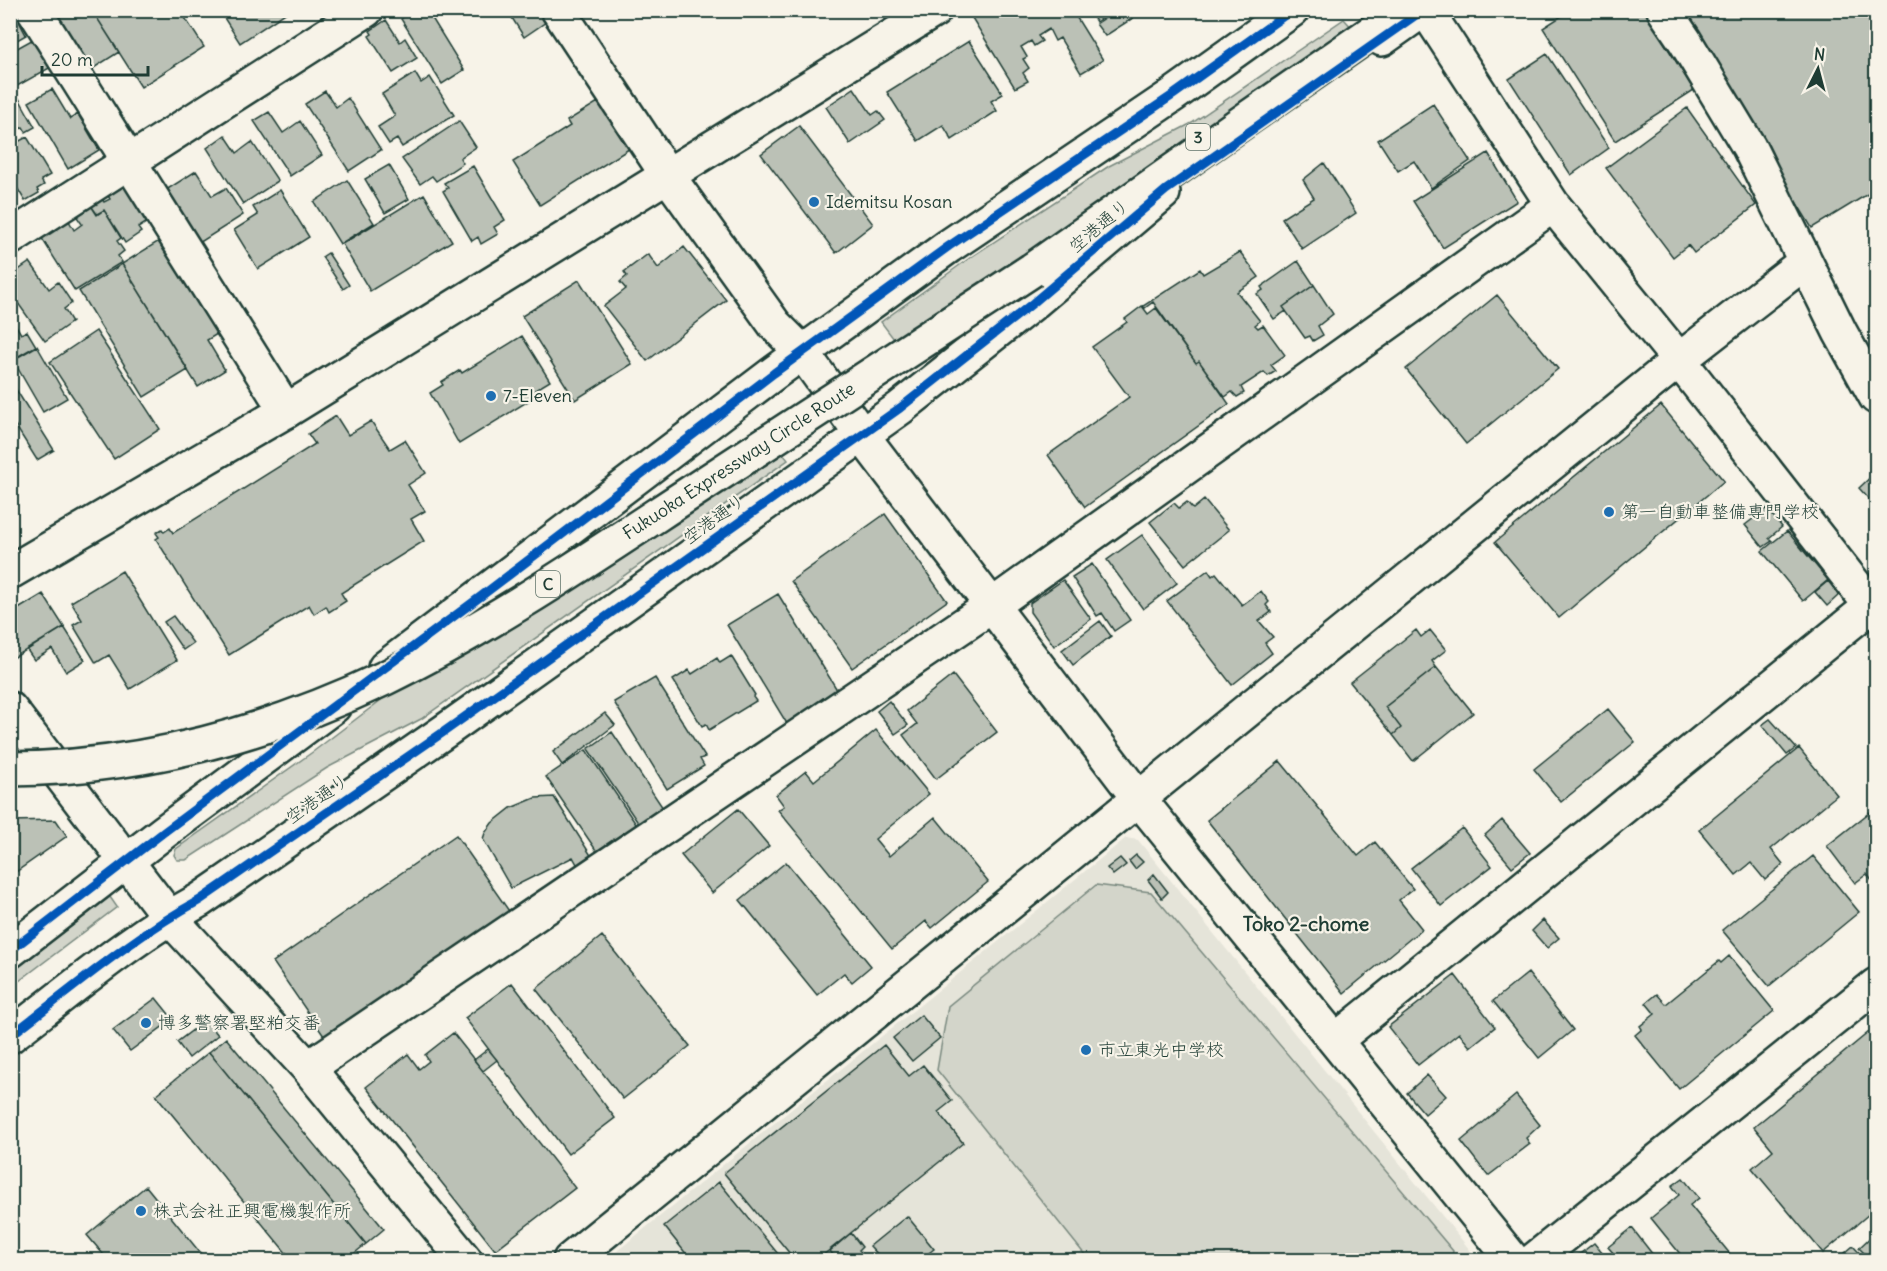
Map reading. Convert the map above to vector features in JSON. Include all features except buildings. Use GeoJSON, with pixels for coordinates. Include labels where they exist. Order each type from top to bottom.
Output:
{"type":"FeatureCollection","features":[{"type":"Feature","properties":{"kind":"main road"},"geometry":{"type":"LineString","coordinates":[[34,10],[286,411]]}},
{"type":"Feature","properties":{"kind":"main road"},"geometry":{"type":"LineString","coordinates":[[10,238],[366,10]]}},
{"type":"Feature","properties":{"kind":"main road"},"geometry":{"type":"LineString","coordinates":[[558,10],[668,176],[775,325],[802,352],[861,434],[1139,799],[1513,1260]]}},
{"type":"Feature","properties":{"kind":"main road"},"geometry":{"type":"LineString","coordinates":[[10,572],[286,411],[935,10]]}},
{"type":"Feature","properties":{"kind":"main road"},"geometry":{"type":"LineString","coordinates":[[10,951],[802,352],[949,246],[1173,95],[1292,10]]}},
{"type":"Feature","properties":{"kind":"main road","name":"3"},"geometry":{"type":"LineString","coordinates":[[1029,267],[1369,10]]}},
{"type":"Feature","properties":{"kind":"main road"},"geometry":{"type":"LineString","coordinates":[[1029,267],[1378,10]]}},
{"type":"Feature","properties":{"kind":"main road","name":"Fukuoka Expressway Circle Route"},"geometry":{"type":"LineString","coordinates":[[10,764],[107,757],[184,744],[248,726],[383,672],[496,611],[613,538],[1029,267],[1395,10]]}},
{"type":"Feature","properties":{"kind":"main road","name":"Fukuoka Expressway Circle Route"},"geometry":{"type":"LineString","coordinates":[[10,769],[108,762],[185,750],[250,732],[386,677],[498,615],[609,546],[1029,267],[1404,10]]}},
{"type":"Feature","properties":{"kind":"main road"},"geometry":{"type":"LineString","coordinates":[[1336,1040],[1875,606],[1553,206],[1425,10]]}},
{"type":"Feature","properties":{"kind":"main road","name":"空港通り"},"geometry":{"type":"LineString","coordinates":[[10,1036],[169,917],[200,900],[436,738],[900,408],[1024,310],[1166,190],[1425,10]]}},
{"type":"Feature","properties":{"kind":"main road"},"geometry":{"type":"LineString","coordinates":[[1664,10],[1749,147],[1840,332],[1876,397]]}},
{"type":"Feature","properties":{"kind":"main road"},"geometry":{"type":"LineString","coordinates":[[308,1068],[993,605],[1553,206]]}},
{"type":"Feature","properties":{"kind":"main road"},"geometry":{"type":"LineString","coordinates":[[570,1260],[1679,360],[1805,262]]}},
{"type":"Feature","properties":{"kind":"main road"},"geometry":{"type":"LineString","coordinates":[[10,709],[169,917],[308,1068],[465,1260]]}},
{"type":"Feature","properties":{"kind":"main road"},"geometry":{"type":"LineString","coordinates":[[1534,1260],[1876,985]]}},
{"type":"Feature","properties":{"kind":"shaded area"},"geometry":{"type":"Polygon","coordinates":[[[1344,19],[1353,29],[906,355],[881,322],[971,257],[1109,166],[1192,123],[1344,19]]]}},
{"type":"Feature","properties":{"kind":"shaded area"},"geometry":{"type":"Polygon","coordinates":[[[764,429],[788,460],[421,719],[327,768],[186,860],[177,860],[174,855],[176,849],[314,751],[522,593],[764,429]]]}},
{"type":"Feature","properties":{"kind":"shaded area","name":"市立東光中学校"},"geometry":{"type":"Polygon","coordinates":[[[1126,838],[1138,840],[1478,1260],[606,1260],[1126,838]]]}},
{"type":"Feature","properties":{"kind":"shaded area","name":"市立東光中学校"},"geometry":{"type":"Polygon","coordinates":[[[1096,885],[1151,892],[1453,1251],[1451,1260],[1089,1260],[937,1070],[948,1006],[1096,885]]]}},
{"type":"Feature","properties":{"kind":"shaded area"},"geometry":{"type":"Polygon","coordinates":[[[110,897],[117,907],[11,987],[11,973],[110,897]]]}},
{"type":"Feature","properties":{"kind":"cycle path"},"geometry":{"type":"LineString","coordinates":[[10,951],[164,832],[480,597],[774,373],[949,246],[1173,95],[1292,10]]}},
{"type":"Feature","properties":{"kind":"cycle path"},"geometry":{"type":"LineString","coordinates":[[10,1036],[150,930],[200,900],[445,731],[900,408],[1033,303],[1166,190],[1423,10]]}},
{"type":"Feature","properties":{"kind":"place","name":"Idemitsu Kosan"},"geometry":{"type":"Point","coordinates":[814,202]}},
{"type":"Feature","properties":{"kind":"place","name":"7-Eleven"},"geometry":{"type":"Point","coordinates":[491,396]}},
{"type":"Feature","properties":{"kind":"place","name":"第一自動車整備専門学校"},"geometry":{"type":"Point","coordinates":[1609,512]}},
{"type":"Feature","properties":{"kind":"place","name":"博多警察署堅粕交番"},"geometry":{"type":"Point","coordinates":[146,1023]}},
{"type":"Feature","properties":{"kind":"place","name":"市立東光中学校"},"geometry":{"type":"Point","coordinates":[1086,1050]}},
{"type":"Feature","properties":{"kind":"place","name":"株式会社正興電機製作所"},"geometry":{"type":"Point","coordinates":[141,1211]}},
{"type":"Feature","properties":{"kind":"district","name":"Toko 2-chome"},"geometry":{"type":"Point","coordinates":[1306,924]}}]}
